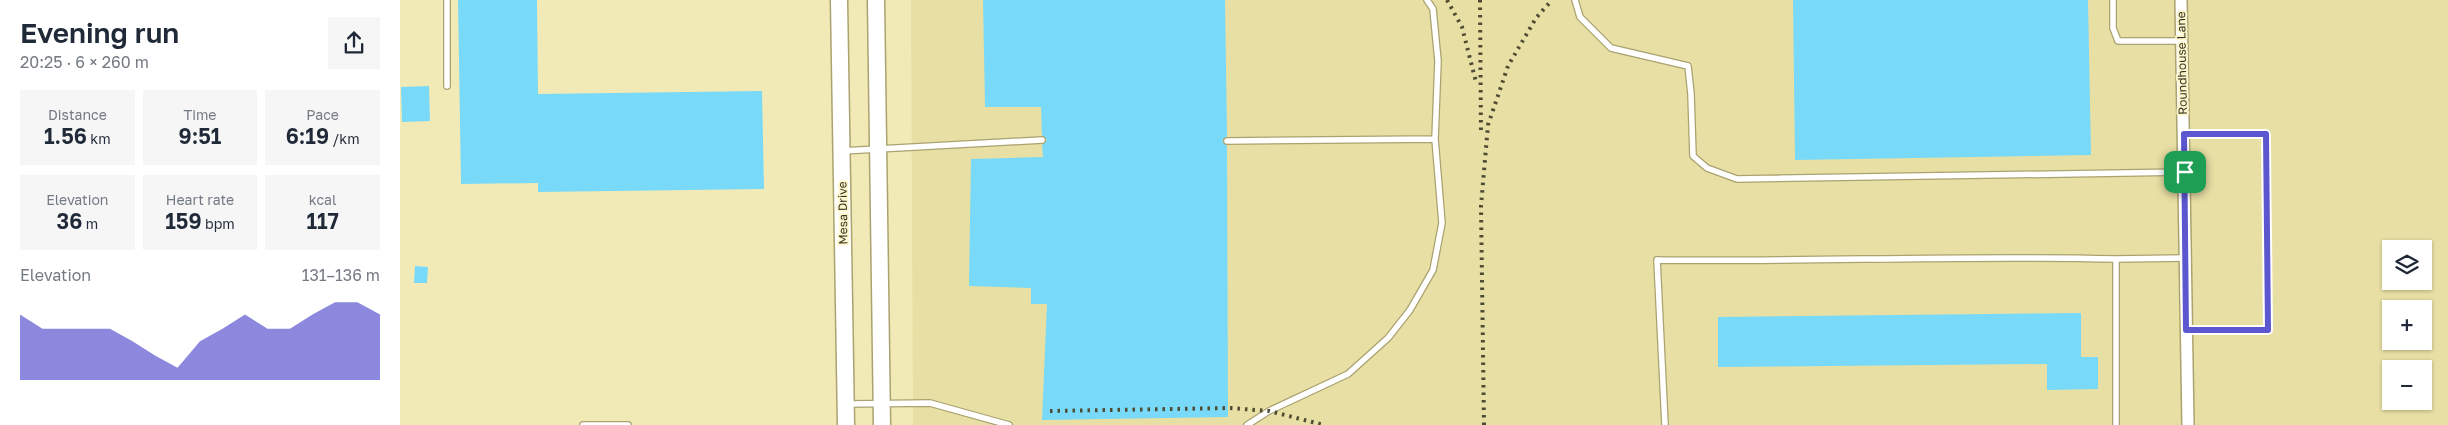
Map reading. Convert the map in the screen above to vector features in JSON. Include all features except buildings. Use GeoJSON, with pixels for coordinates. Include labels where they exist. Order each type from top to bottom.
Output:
{"type":"FeatureCollection","features":[{"type":"Feature","properties":{"kind":"main road","name":"Mesa Drive"},"geometry":{"type":"LineString","coordinates":[[839,0],[846,425]]}},
{"type":"Feature","properties":{"kind":"main road"},"geometry":{"type":"LineString","coordinates":[[876,0],[882,425]]}},
{"type":"Feature","properties":{"kind":"street","name":"Roundhouse Lane"},"geometry":{"type":"LineString","coordinates":[[2180,0],[2185,172],[2188,425]]}},
{"type":"Feature","properties":{"kind":"lane"},"geometry":{"type":"LineString","coordinates":[[447,0],[447,86]]}},
{"type":"Feature","properties":{"kind":"lane"},"geometry":{"type":"LineString","coordinates":[[1247,425],[1268,411],[1348,374],[1388,338],[1410,310],[1433,270],[1442,223],[1435,139],[1438,61],[1433,9],[1427,0]]}},
{"type":"Feature","properties":{"kind":"lane"},"geometry":{"type":"LineString","coordinates":[[1575,0],[1580,17],[1611,48],[1688,66],[1693,156],[1707,168],[1737,179],[2185,172]]}},
{"type":"Feature","properties":{"kind":"lane"},"geometry":{"type":"LineString","coordinates":[[2114,0],[2114,28],[2118,41],[2182,41]]}},
{"type":"Feature","properties":{"kind":"lane"},"geometry":{"type":"LineString","coordinates":[[2184,134],[2266,134],[2267,153],[2268,330],[2186,330]]}},
{"type":"Feature","properties":{"kind":"lane"},"geometry":{"type":"LineString","coordinates":[[1227,141],[1435,139]]}},
{"type":"Feature","properties":{"kind":"lane"},"geometry":{"type":"LineString","coordinates":[[842,151],[1042,140]]}},
{"type":"Feature","properties":{"kind":"lane"},"geometry":{"type":"LineString","coordinates":[[1665,425],[1656,260],[1784,262],[2186,258]]}},
{"type":"Feature","properties":{"kind":"lane"},"geometry":{"type":"LineString","coordinates":[[2116,259],[2116,425]]}},
{"type":"Feature","properties":{"kind":"lane"},"geometry":{"type":"LineString","coordinates":[[846,404],[882,402],[930,403],[1009,425]]}},
{"type":"Feature","properties":{"kind":"lane"},"geometry":{"type":"LineString","coordinates":[[583,425],[628,425]]}},
{"type":"Feature","properties":{"kind":"shaded area"},"geometry":{"type":"Polygon","coordinates":[[[911,0],[2448,0],[2448,425],[913,425],[911,0]]]}},
{"type":"Feature","properties":{"kind":"railway"},"geometry":{"type":"LineString","coordinates":[[1447,0],[1462,27],[1476,82]]}},
{"type":"Feature","properties":{"kind":"railway"},"geometry":{"type":"LineString","coordinates":[[1480,0],[1481,135]]}},
{"type":"Feature","properties":{"kind":"railway"},"geometry":{"type":"LineString","coordinates":[[1484,425],[1481,206],[1488,125],[1508,66],[1536,18],[1552,0]]}},
{"type":"Feature","properties":{"kind":"railway"},"geometry":{"type":"LineString","coordinates":[[1050,411],[1230,408],[1269,411],[1324,425]]}},
{"type":"Feature","properties":{"kind":"route"},"geometry":{"type":"LineString","coordinates":[[2184,134],[2266,134],[2268,330],[2186,330],[2185,172],[2184,134]]}}]}
